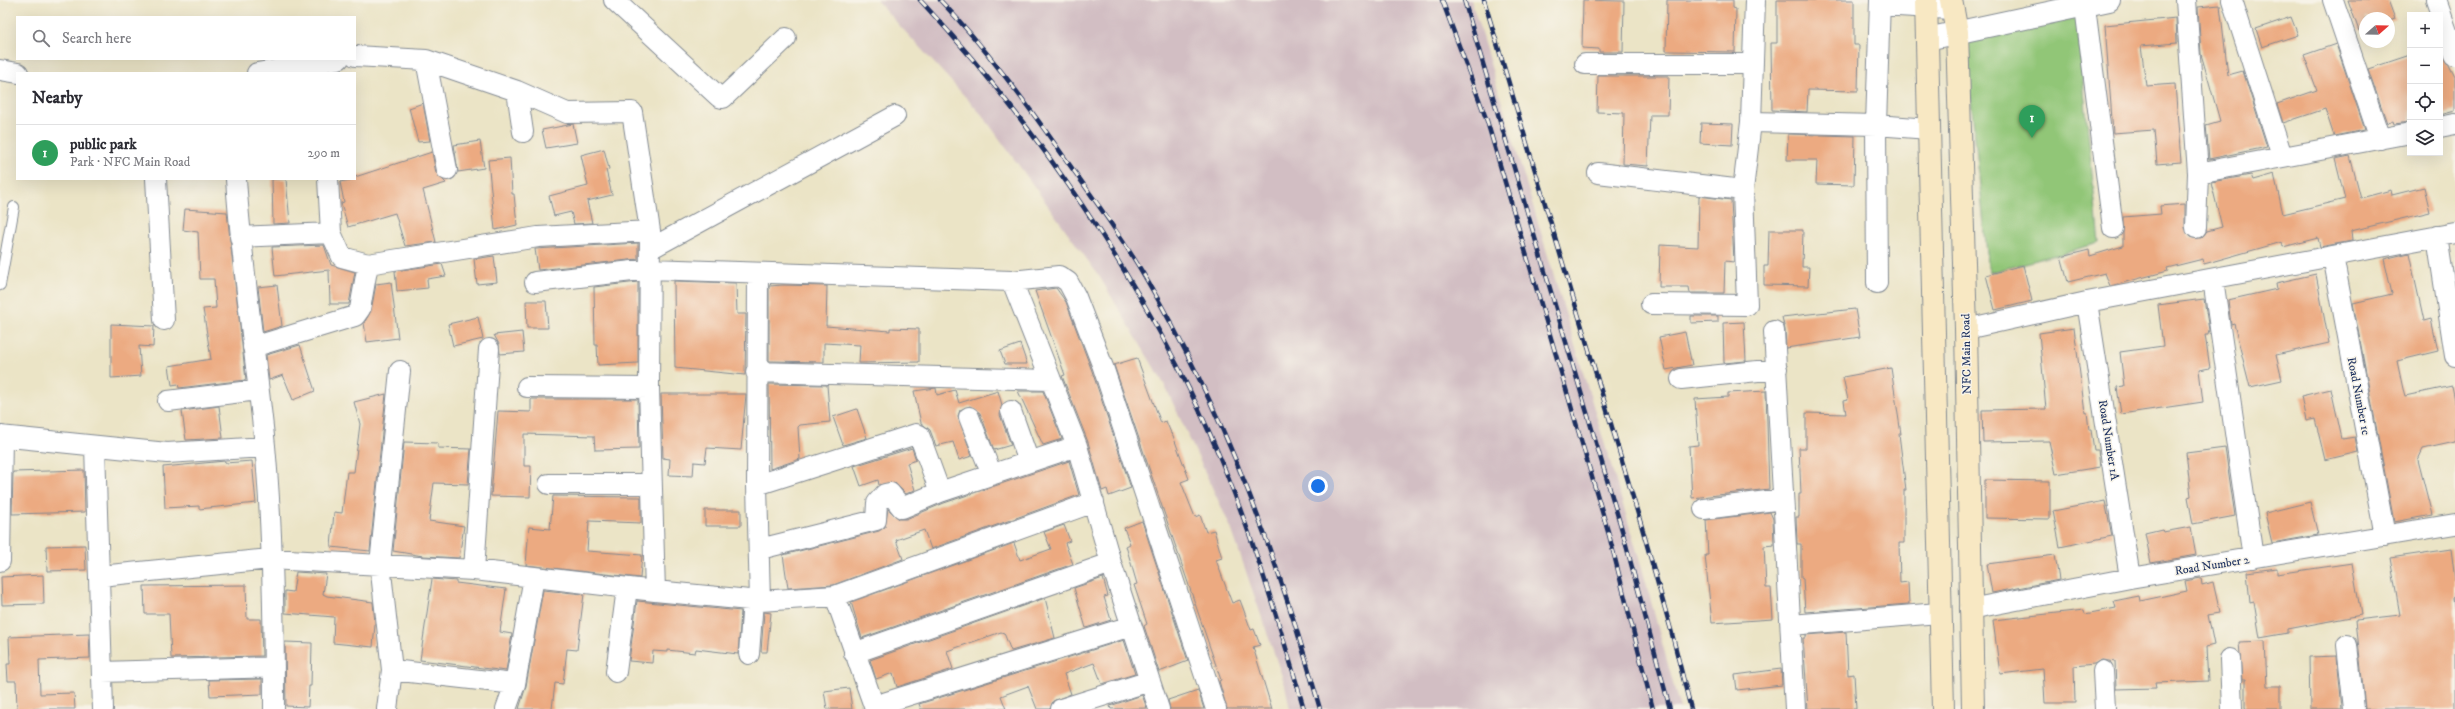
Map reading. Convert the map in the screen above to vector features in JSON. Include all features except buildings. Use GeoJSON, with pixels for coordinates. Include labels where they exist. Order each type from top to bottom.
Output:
{"type":"FeatureCollection","features":[{"type":"Feature","properties":{"kind":"main road"},"geometry":{"type":"LineString","coordinates":[[1926,4],[1935,327],[1939,613],[1943,709]]}},
{"type":"Feature","properties":{"kind":"main road","name":"NFC Main Road"},"geometry":{"type":"LineString","coordinates":[[1951,4],[1957,32],[1966,329],[1973,709]]}},
{"type":"Feature","properties":{"kind":"street"},"geometry":{"type":"LineString","coordinates":[[614,0],[719,97],[728,95],[786,38]]}},
{"type":"Feature","properties":{"kind":"street"},"geometry":{"type":"LineString","coordinates":[[1651,304],[1747,305],[1743,190],[1751,122],[1755,0]]}},
{"type":"Feature","properties":{"kind":"street"},"geometry":{"type":"LineString","coordinates":[[1927,39],[2085,7],[2109,0]]}},
{"type":"Feature","properties":{"kind":"street"},"geometry":{"type":"LineString","coordinates":[[2186,0],[2198,173],[2196,228]]}},
{"type":"Feature","properties":{"kind":"street"},"geometry":{"type":"LineString","coordinates":[[2232,0],[2282,156]]}},
{"type":"Feature","properties":{"kind":"street"},"geometry":{"type":"LineString","coordinates":[[2333,0],[2380,139]]}},
{"type":"Feature","properties":{"kind":"street"},"geometry":{"type":"LineString","coordinates":[[2436,0],[2455,55]]}},
{"type":"Feature","properties":{"kind":"street"},"geometry":{"type":"LineString","coordinates":[[1877,282],[1876,125],[1880,2],[1951,4]]}},
{"type":"Feature","properties":{"kind":"street"},"geometry":{"type":"LineString","coordinates":[[2085,7],[2113,228]]}},
{"type":"Feature","properties":{"kind":"street"},"geometry":{"type":"LineString","coordinates":[[356,56],[426,60],[517,91],[567,113],[632,112],[650,240],[649,388],[655,591]]}},
{"type":"Feature","properties":{"kind":"street"},"geometry":{"type":"LineString","coordinates":[[263,72],[333,60]]}},
{"type":"Feature","properties":{"kind":"street"},"geometry":{"type":"LineString","coordinates":[[426,60],[447,170]]}},
{"type":"Feature","properties":{"kind":"street"},"geometry":{"type":"LineString","coordinates":[[1585,64],[1753,64]]}},
{"type":"Feature","properties":{"kind":"street"},"geometry":{"type":"LineString","coordinates":[[0,70],[16,73]]}},
{"type":"Feature","properties":{"kind":"street"},"geometry":{"type":"LineString","coordinates":[[517,91],[523,132]]}},
{"type":"Feature","properties":{"kind":"street"},"geometry":{"type":"LineString","coordinates":[[328,180],[331,233],[342,258],[368,264],[538,237],[650,240],[895,116]]}},
{"type":"Feature","properties":{"kind":"street"},"geometry":{"type":"LineString","coordinates":[[1751,122],[1876,125],[1930,130]]}},
{"type":"Feature","properties":{"kind":"street"},"geometry":{"type":"LineString","coordinates":[[2443,126],[2455,124]]}},
{"type":"Feature","properties":{"kind":"street"},"geometry":{"type":"LineString","coordinates":[[2198,173],[2407,134]]}},
{"type":"Feature","properties":{"kind":"street"},"geometry":{"type":"LineString","coordinates":[[1598,173],[1743,190]]}},
{"type":"Feature","properties":{"kind":"street"},"geometry":{"type":"LineString","coordinates":[[156,180],[164,320]]}},
{"type":"Feature","properties":{"kind":"street"},"geometry":{"type":"LineString","coordinates":[[236,180],[240,237],[265,447],[274,667],[274,709]]}},
{"type":"Feature","properties":{"kind":"street"},"geometry":{"type":"LineString","coordinates":[[240,237],[331,233]]}},
{"type":"Feature","properties":{"kind":"street"},"geometry":{"type":"LineString","coordinates":[[1966,329],[2088,302],[2446,234],[2455,356]]}},
{"type":"Feature","properties":{"kind":"street","name":"Road Number 1c"},"geometry":{"type":"LineString","coordinates":[[2333,256],[2385,536]]}},
{"type":"Feature","properties":{"kind":"street"},"geometry":{"type":"LineString","coordinates":[[253,347],[355,316],[360,308],[368,264]]}},
{"type":"Feature","properties":{"kind":"street"},"geometry":{"type":"LineString","coordinates":[[535,282],[650,269],[1012,281],[1059,276],[1068,282],[1076,297],[1103,366],[1216,709]]}},
{"type":"Feature","properties":{"kind":"street"},"geometry":{"type":"LineString","coordinates":[[749,654],[757,600],[760,549],[757,484],[756,372],[758,273]]}},
{"type":"Feature","properties":{"kind":"street"},"geometry":{"type":"LineString","coordinates":[[2213,279],[2253,558]]}},
{"type":"Feature","properties":{"kind":"street"},"geometry":{"type":"LineString","coordinates":[[1012,281],[1076,446],[1131,626],[1159,709]]}},
{"type":"Feature","properties":{"kind":"street","name":"Road Number 1A"},"geometry":{"type":"LineString","coordinates":[[2088,302],[2130,578]]}},
{"type":"Feature","properties":{"kind":"street"},"geometry":{"type":"LineString","coordinates":[[1774,331],[1795,709]]}},
{"type":"Feature","properties":{"kind":"street"},"geometry":{"type":"LineString","coordinates":[[474,570],[489,349]]}},
{"type":"Feature","properties":{"kind":"street"},"geometry":{"type":"LineString","coordinates":[[1681,379],[1777,369]]}},
{"type":"Feature","properties":{"kind":"street"},"geometry":{"type":"LineString","coordinates":[[387,709],[392,670],[380,564],[400,371]]}},
{"type":"Feature","properties":{"kind":"street"},"geometry":{"type":"LineString","coordinates":[[756,372],[1051,380]]}},
{"type":"Feature","properties":{"kind":"street"},"geometry":{"type":"LineString","coordinates":[[528,387],[649,388]]}},
{"type":"Feature","properties":{"kind":"street"},"geometry":{"type":"LineString","coordinates":[[168,401],[258,390]]}},
{"type":"Feature","properties":{"kind":"street"},"geometry":{"type":"LineString","coordinates":[[1011,411],[1030,462]]}},
{"type":"Feature","properties":{"kind":"street"},"geometry":{"type":"LineString","coordinates":[[970,417],[992,474]]}},
{"type":"Feature","properties":{"kind":"street"},"geometry":{"type":"LineString","coordinates":[[757,484],[916,434],[920,435],[940,492]]}},
{"type":"Feature","properties":{"kind":"street"},"geometry":{"type":"LineString","coordinates":[[0,561],[1,436],[167,453],[265,447]]}},
{"type":"Feature","properties":{"kind":"street"},"geometry":{"type":"LineString","coordinates":[[96,446],[103,709]]}},
{"type":"Feature","properties":{"kind":"street"},"geometry":{"type":"LineString","coordinates":[[760,549],[876,520],[878,503],[885,494],[890,493],[895,496],[902,508],[940,492],[1076,446]]}},
{"type":"Feature","properties":{"kind":"street"},"geometry":{"type":"LineString","coordinates":[[549,484],[651,484]]}},
{"type":"Feature","properties":{"kind":"street"},"geometry":{"type":"LineString","coordinates":[[1704,509],[1783,499]]}},
{"type":"Feature","properties":{"kind":"street"},"geometry":{"type":"LineString","coordinates":[[100,576],[270,558],[474,570],[655,591],[757,600],[835,596],[1094,502]]}},
{"type":"Feature","properties":{"kind":"street","name":"Road Number 2"},"geometry":{"type":"LineString","coordinates":[[1970,609],[2130,578],[2455,524]]}},
{"type":"Feature","properties":{"kind":"street"},"geometry":{"type":"LineString","coordinates":[[854,653],[1111,562]]}},
{"type":"Feature","properties":{"kind":"street"},"geometry":{"type":"LineString","coordinates":[[506,709],[514,684],[534,577]]}},
{"type":"Feature","properties":{"kind":"street"},"geometry":{"type":"LineString","coordinates":[[616,672],[627,588]]}},
{"type":"Feature","properties":{"kind":"street"},"geometry":{"type":"LineString","coordinates":[[835,596],[874,707],[1131,626]]}},
{"type":"Feature","properties":{"kind":"street"},"geometry":{"type":"LineString","coordinates":[[1791,625],[1939,613]]}},
{"type":"Feature","properties":{"kind":"street"},"geometry":{"type":"LineString","coordinates":[[2347,645],[2354,709]]}},
{"type":"Feature","properties":{"kind":"street"},"geometry":{"type":"LineString","coordinates":[[2230,659],[2232,709]]}},
{"type":"Feature","properties":{"kind":"street"},"geometry":{"type":"LineString","coordinates":[[102,672],[274,667]]}},
{"type":"Feature","properties":{"kind":"street"},"geometry":{"type":"LineString","coordinates":[[392,670],[514,684]]}},
{"type":"Feature","properties":{"kind":"street"},"geometry":{"type":"LineString","coordinates":[[2103,671],[2105,709]]}},
{"type":"Feature","properties":{"kind":"street"},"geometry":{"type":"LineString","coordinates":[[1062,709],[1150,681]]}},
{"type":"Feature","properties":{"kind":"lane"},"geometry":{"type":"LineString","coordinates":[[0,285],[14,207]]}},
{"type":"Feature","properties":{"kind":"shaded area"},"geometry":{"type":"Polygon","coordinates":[[[876,0],[1471,0],[1642,568],[1680,709],[1290,709],[1285,685],[1231,528],[1164,384],[1099,276],[983,116],[876,0]]]}},
{"type":"Feature","properties":{"kind":"green space"},"geometry":{"type":"Polygon","coordinates":[[[2076,9],[2099,243],[1989,273],[1964,32],[2076,9]]]}},
{"type":"Feature","properties":{"kind":"railway"},"geometry":{"type":"LineString","coordinates":[[920,0],[962,47],[1004,98],[1044,151],[1083,206],[1119,262],[1152,319],[1183,377],[1210,434],[1237,501],[1273,605],[1304,709]]}},
{"type":"Feature","properties":{"kind":"railway"},"geometry":{"type":"LineString","coordinates":[[940,0],[957,18],[1005,76],[1085,186],[1135,260],[1173,327],[1224,432],[1246,486],[1286,597],[1320,709]]}},
{"type":"Feature","properties":{"kind":"railway"},"geometry":{"type":"LineString","coordinates":[[1442,0],[1487,121],[1609,535],[1653,709]]}},
{"type":"Feature","properties":{"kind":"railway"},"geometry":{"type":"LineString","coordinates":[[1464,0],[1622,530],[1670,709]]}},
{"type":"Feature","properties":{"kind":"railway"},"geometry":{"type":"LineString","coordinates":[[1484,0],[1641,524],[1671,630],[1691,709]]}},
{"type":"Feature","properties":{"kind":"place","name":"public park"},"geometry":{"type":"Point","coordinates":[2032,138]}}]}
